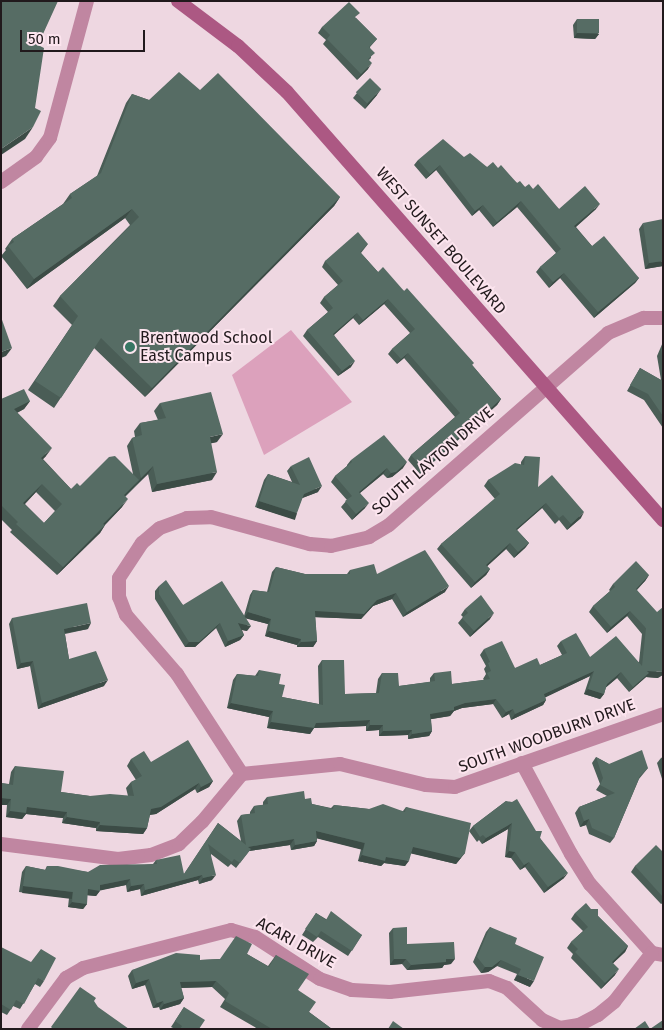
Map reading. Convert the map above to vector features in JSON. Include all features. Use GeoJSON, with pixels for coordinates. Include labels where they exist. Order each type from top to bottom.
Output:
{"type":"FeatureCollection","features":[{"type":"Feature","properties":{"kind":"main road","name":"WEST SUNSET BOULEVARD"},"geometry":{"type":"LineString","coordinates":[[178,1],[238,46],[287,92],[663,520]]}},
{"type":"Feature","properties":{"kind":"street"},"geometry":{"type":"LineString","coordinates":[[1,182],[36,157],[50,138],[87,1]]}},
{"type":"Feature","properties":{"kind":"street","name":"SOUTH LAYTON DRIVE"},"geometry":{"type":"LineString","coordinates":[[242,774],[177,674],[126,615],[119,597],[119,578],[128,561],[160,528],[187,518],[228,520],[310,544],[331,546],[370,537],[389,525],[546,386],[624,324],[644,318],[663,318]]}},
{"type":"Feature","properties":{"kind":"street","name":"SOUTH WOODBURN DRIVE"},"geometry":{"type":"LineString","coordinates":[[242,774],[340,764],[426,785],[455,787],[663,714]]}},
{"type":"Feature","properties":{"kind":"street"},"geometry":{"type":"LineString","coordinates":[[522,763],[571,854],[590,884],[658,954]]}},
{"type":"Feature","properties":{"kind":"street"},"geometry":{"type":"LineString","coordinates":[[1,844],[118,859],[151,854],[179,844],[202,822],[242,774]]}},
{"type":"Feature","properties":{"kind":"street","name":"ACARI DRIVE"},"geometry":{"type":"LineString","coordinates":[[28,1029],[66,978],[83,968],[231,930],[255,937],[320,979],[352,990],[390,992],[489,980],[507,988],[542,1020],[560,1028],[579,1025],[609,1006],[658,954]]}},
{"type":"Feature","properties":{"kind":"shaded area"},"geometry":{"type":"Polygon","coordinates":[[[291,330],[352,402],[264,455],[232,375],[291,330]]]}},
{"type":"Feature","properties":{"kind":"building"},"geometry":{"type":"Polygon","coordinates":[[[1,1],[58,1],[38,45],[44,48],[35,108],[41,111],[33,127],[1,149],[1,1]]]}},
{"type":"Feature","properties":{"kind":"building"},"geometry":{"type":"Polygon","coordinates":[[[349,2],[360,13],[355,17],[377,39],[369,47],[375,53],[368,59],[372,63],[361,74],[327,39],[330,35],[322,27],[349,2]]]}},
{"type":"Feature","properties":{"kind":"building"},"geometry":{"type":"Polygon","coordinates":[[[577,19],[599,19],[599,33],[577,33],[577,19]]]}},
{"type":"Feature","properties":{"kind":"building"},"geometry":{"type":"Polygon","coordinates":[[[179,72],[200,90],[218,73],[340,197],[152,388],[101,338],[61,398],[35,381],[78,316],[60,296],[139,217],[132,209],[34,279],[8,246],[14,242],[12,239],[72,198],[70,194],[101,173],[132,94],[149,100],[179,72]]]}},
{"type":"Feature","properties":{"kind":"building"},"geometry":{"type":"Polygon","coordinates":[[[370,78],[381,89],[367,103],[356,92],[370,78]]]}},
{"type":"Feature","properties":{"kind":"building"},"geometry":{"type":"Polygon","coordinates":[[[443,139],[464,157],[470,153],[487,167],[493,162],[498,168],[501,165],[517,183],[520,181],[525,187],[529,184],[533,189],[538,184],[559,209],[585,186],[600,204],[574,226],[592,246],[604,236],[639,278],[598,312],[564,273],[553,282],[540,267],[561,249],[521,201],[497,222],[483,205],[475,211],[440,165],[430,174],[418,160],[443,139]]]}},
{"type":"Feature","properties":{"kind":"building"},"geometry":{"type":"Polygon","coordinates":[[[663,219],[663,261],[649,263],[643,223],[663,219]]]}},
{"type":"Feature","properties":{"kind":"building"},"geometry":{"type":"Polygon","coordinates":[[[358,232],[368,244],[360,252],[378,272],[383,267],[404,291],[407,288],[474,363],[472,365],[501,399],[423,469],[411,455],[460,413],[408,353],[401,359],[392,349],[415,329],[388,299],[363,320],[357,313],[333,334],[355,361],[342,371],[307,330],[333,308],[324,297],[343,281],[325,261],[358,232]]]}},
{"type":"Feature","properties":{"kind":"building"},"geometry":{"type":"Polygon","coordinates":[[[1,317],[12,348],[1,352],[1,317]]]}},
{"type":"Feature","properties":{"kind":"building"},"geometry":{"type":"Polygon","coordinates":[[[663,346],[663,362],[661,350],[663,346]]]}},
{"type":"Feature","properties":{"kind":"building"},"geometry":{"type":"Polygon","coordinates":[[[640,368],[663,381],[663,416],[648,394],[630,385],[640,368]]]}},
{"type":"Feature","properties":{"kind":"building"},"geometry":{"type":"Polygon","coordinates":[[[24,389],[30,401],[14,409],[52,448],[41,458],[71,489],[77,483],[80,486],[109,457],[115,456],[139,480],[124,495],[128,499],[63,567],[16,524],[18,522],[1,505],[1,399],[24,389]],[[42,484],[23,503],[44,523],[62,504],[42,484]]]}},
{"type":"Feature","properties":{"kind":"building"},"geometry":{"type":"Polygon","coordinates":[[[211,392],[223,434],[210,437],[217,472],[157,484],[153,466],[141,478],[132,438],[142,435],[140,423],[166,418],[160,403],[211,392]]]}},
{"type":"Feature","properties":{"kind":"building"},"geometry":{"type":"Polygon","coordinates":[[[384,435],[407,462],[396,472],[391,473],[387,468],[359,492],[369,503],[356,514],[345,501],[352,496],[335,476],[352,462],[351,460],[384,435]]]}},
{"type":"Feature","properties":{"kind":"building"},"geometry":{"type":"Polygon","coordinates":[[[525,456],[540,457],[538,487],[552,475],[584,512],[571,524],[563,515],[559,518],[546,503],[516,529],[529,543],[518,552],[510,543],[486,565],[490,569],[475,582],[441,544],[500,494],[488,480],[515,463],[524,465],[525,456]]]}},
{"type":"Feature","properties":{"kind":"building"},"geometry":{"type":"Polygon","coordinates":[[[309,457],[322,486],[304,494],[297,513],[259,501],[268,474],[300,485],[291,466],[309,457]]]}},
{"type":"Feature","properties":{"kind":"building"},"geometry":{"type":"Polygon","coordinates":[[[425,550],[449,586],[407,612],[396,593],[377,600],[364,614],[315,611],[317,641],[301,642],[301,639],[269,631],[271,619],[248,612],[253,590],[269,592],[276,567],[305,574],[350,574],[350,570],[374,564],[377,574],[425,550]]]}},
{"type":"Feature","properties":{"kind":"building"},"geometry":{"type":"Polygon","coordinates":[[[636,561],[649,575],[636,589],[657,612],[663,607],[663,672],[647,671],[649,673],[633,687],[621,672],[607,684],[604,694],[588,689],[594,671],[544,694],[546,700],[515,714],[513,709],[506,712],[496,699],[465,703],[454,707],[454,710],[430,714],[432,731],[412,734],[412,730],[383,731],[383,725],[370,725],[370,720],[316,723],[314,728],[271,722],[273,711],[231,703],[237,674],[258,676],[259,670],[281,674],[279,684],[285,685],[282,697],[323,705],[322,660],[344,660],[345,694],[379,693],[382,673],[398,673],[399,686],[435,681],[434,673],[451,671],[452,684],[490,679],[487,673],[491,671],[488,663],[490,662],[484,649],[502,641],[515,668],[537,658],[540,665],[567,653],[561,641],[576,633],[590,657],[616,636],[642,666],[646,628],[630,611],[611,627],[593,606],[615,587],[613,584],[636,561]]]}},
{"type":"Feature","properties":{"kind":"building"},"geometry":{"type":"Polygon","coordinates":[[[166,580],[183,605],[222,581],[251,626],[238,623],[244,635],[228,641],[220,623],[199,642],[189,642],[159,594],[159,586],[166,580]]]}},
{"type":"Feature","properties":{"kind":"building"},"geometry":{"type":"Polygon","coordinates":[[[481,595],[494,613],[474,631],[462,618],[468,613],[465,609],[481,595]]]}},
{"type":"Feature","properties":{"kind":"building"},"geometry":{"type":"Polygon","coordinates":[[[87,603],[91,623],[64,629],[69,659],[96,651],[108,680],[42,703],[33,661],[21,663],[12,618],[87,603]]]}},
{"type":"Feature","properties":{"kind":"building"},"geometry":{"type":"Polygon","coordinates":[[[188,740],[213,781],[201,787],[199,783],[161,807],[151,809],[147,828],[100,825],[100,822],[67,817],[67,812],[27,807],[26,813],[10,811],[11,799],[1,798],[1,783],[13,785],[15,766],[64,771],[61,792],[90,796],[110,794],[134,796],[131,782],[142,776],[131,759],[144,751],[151,762],[188,740]]]}},
{"type":"Feature","properties":{"kind":"building"},"geometry":{"type":"Polygon","coordinates":[[[642,750],[648,768],[640,776],[614,838],[592,828],[589,819],[584,821],[579,807],[615,793],[600,785],[603,778],[596,757],[609,764],[642,750]]]}},
{"type":"Feature","properties":{"kind":"building"},"geometry":{"type":"Polygon","coordinates":[[[304,791],[305,799],[311,798],[312,804],[333,809],[334,805],[369,809],[383,804],[405,812],[406,807],[471,823],[465,853],[460,858],[413,847],[409,861],[386,857],[385,861],[362,855],[365,843],[316,831],[317,841],[295,845],[294,839],[248,847],[251,849],[240,863],[234,859],[232,862],[208,844],[216,875],[203,878],[202,875],[145,890],[144,884],[131,886],[130,879],[100,885],[100,891],[88,889],[87,904],[72,902],[73,892],[23,886],[26,866],[46,870],[47,866],[58,866],[88,872],[100,865],[157,864],[156,860],[180,855],[184,874],[218,823],[246,845],[241,815],[255,813],[254,806],[268,804],[267,797],[304,791]]]}},
{"type":"Feature","properties":{"kind":"building"},"geometry":{"type":"Polygon","coordinates":[[[517,799],[536,831],[542,831],[540,838],[568,873],[548,887],[529,862],[524,865],[515,852],[509,851],[512,823],[486,838],[483,835],[480,837],[473,826],[506,801],[512,802],[517,799]]]}},
{"type":"Feature","properties":{"kind":"building"},"geometry":{"type":"Polygon","coordinates":[[[656,845],[663,852],[663,897],[635,866],[656,845]]]}},
{"type":"Feature","properties":{"kind":"building"},"geometry":{"type":"Polygon","coordinates":[[[586,903],[591,909],[598,909],[598,916],[628,946],[612,962],[619,969],[605,983],[575,952],[578,949],[571,942],[588,927],[575,913],[586,903]]]}},
{"type":"Feature","properties":{"kind":"building"},"geometry":{"type":"Polygon","coordinates":[[[331,911],[362,935],[352,951],[321,931],[317,937],[305,929],[316,913],[326,920],[331,911]]]}},
{"type":"Feature","properties":{"kind":"building"},"geometry":{"type":"Polygon","coordinates":[[[407,927],[407,944],[454,942],[455,959],[446,959],[446,962],[411,965],[406,959],[394,959],[393,928],[407,927]]]}},
{"type":"Feature","properties":{"kind":"building"},"geometry":{"type":"Polygon","coordinates":[[[490,927],[517,938],[515,944],[544,957],[534,981],[518,975],[521,969],[501,960],[492,967],[485,967],[477,957],[490,927]]]}},
{"type":"Feature","properties":{"kind":"building"},"geometry":{"type":"Polygon","coordinates":[[[236,936],[252,944],[247,954],[269,967],[276,955],[309,974],[298,990],[316,1002],[309,1012],[332,1029],[272,1029],[225,1001],[229,993],[216,981],[180,982],[184,998],[164,1004],[163,1001],[157,1003],[149,979],[136,983],[132,970],[176,953],[200,955],[200,960],[220,959],[236,936]]]}},
{"type":"Feature","properties":{"kind":"building"},"geometry":{"type":"Polygon","coordinates":[[[1,947],[31,962],[41,949],[56,958],[44,981],[38,978],[24,1004],[16,1000],[11,1010],[1,1004],[1,947]]]}},
{"type":"Feature","properties":{"kind":"building"},"geometry":{"type":"Polygon","coordinates":[[[80,987],[96,998],[94,1001],[98,1007],[129,1029],[53,1029],[51,1027],[80,987]]]}},
{"type":"Feature","properties":{"kind":"building"},"geometry":{"type":"Polygon","coordinates":[[[184,1007],[205,1020],[199,1029],[180,1029],[182,1026],[175,1021],[184,1007]]]}},
{"type":"Feature","properties":{"kind":"building"},"geometry":{"type":"Polygon","coordinates":[[[663,1020],[663,1029],[650,1029],[663,1020]]]}},
{"type":"Feature","properties":{"kind":"building"},"geometry":{"type":"Polygon","coordinates":[[[393,1021],[404,1029],[388,1029],[393,1021]]]}},
{"type":"Feature","properties":{"kind":"building"},"geometry":{"type":"Polygon","coordinates":[[[645,1021],[650,1029],[634,1029],[645,1021]]]}},
{"type":"Feature","properties":{"kind":"place","name":"Brentwood School East Campus"},"geometry":{"type":"Point","coordinates":[130,347]}}]}
